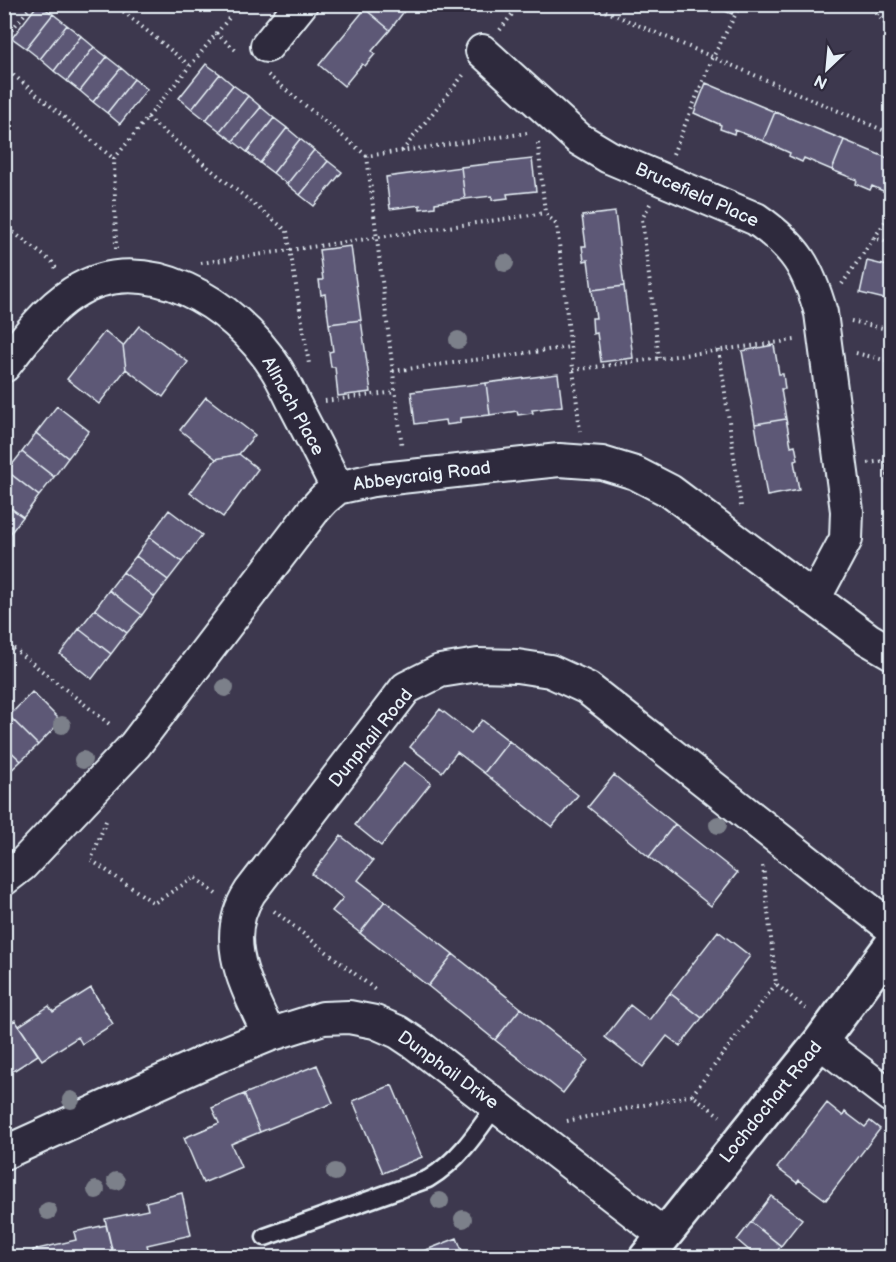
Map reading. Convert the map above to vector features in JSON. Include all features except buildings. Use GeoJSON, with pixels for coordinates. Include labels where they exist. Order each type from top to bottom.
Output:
{"type":"FeatureCollection","features":[{"type":"Feature","properties":{"kind":"street"},"geometry":{"type":"LineString","coordinates":[[256,57],[301,4]]}},
{"type":"Feature","properties":{"kind":"street","name":"Brucefield Place"},"geometry":{"type":"LineString","coordinates":[[482,51],[579,139],[609,157],[756,219],[777,234],[797,256],[812,282],[821,313],[848,511],[846,539],[814,599]]}},
{"type":"Feature","properties":{"kind":"street","name":"Allnach Place"},"geometry":{"type":"LineString","coordinates":[[4,366],[49,313],[73,293],[96,281],[116,277],[150,277],[174,283],[197,295],[232,320],[275,366],[338,488]]}},
{"type":"Feature","properties":{"kind":"street","name":"Abbeycraig Road"},"geometry":{"type":"LineString","coordinates":[[4,879],[22,865],[135,745],[313,512],[338,488],[373,480],[559,460],[602,463],[635,473],[670,490],[868,639],[891,652]]}},
{"type":"Feature","properties":{"kind":"street","name":"Dunphail Road"},"geometry":{"type":"LineString","coordinates":[[244,902],[406,688],[440,671],[478,665],[518,666],[550,671],[587,688],[891,928]]}},
{"type":"Feature","properties":{"kind":"street"},"geometry":{"type":"LineString","coordinates":[[244,902],[236,932],[236,952],[245,981],[269,1035]]}},
{"type":"Feature","properties":{"kind":"street","name":"Lochdochart Road"},"geometry":{"type":"LineString","coordinates":[[655,1246],[825,1035],[891,944]]}},
{"type":"Feature","properties":{"kind":"street","name":"Dunphail Drive"},"geometry":{"type":"LineString","coordinates":[[4,1153],[269,1035],[323,1018],[349,1017],[375,1022],[416,1044],[540,1139],[655,1246]]}},
{"type":"Feature","properties":{"kind":"street"},"geometry":{"type":"LineString","coordinates":[[825,1035],[891,1097]]}},
{"type":"Feature","properties":{"kind":"lane"},"geometry":{"type":"LineString","coordinates":[[265,1237],[428,1179],[443,1170],[458,1156],[496,1105]]}},
{"type":"Feature","properties":{"kind":"path"},"geometry":{"type":"LineString","coordinates":[[4,39],[33,4]]}},
{"type":"Feature","properties":{"kind":"path"},"geometry":{"type":"LineString","coordinates":[[114,4],[189,65]]}},
{"type":"Feature","properties":{"kind":"path"},"geometry":{"type":"LineString","coordinates":[[402,151],[520,4]]}},
{"type":"Feature","properties":{"kind":"path"},"geometry":{"type":"LineString","coordinates":[[590,4],[712,59],[891,134]]}},
{"type":"Feature","properties":{"kind":"path"},"geometry":{"type":"LineString","coordinates":[[660,358],[642,219],[662,179],[712,59],[741,4]]}},
{"type":"Feature","properties":{"kind":"path"},"geometry":{"type":"LineString","coordinates":[[868,4],[891,31]]}},
{"type":"Feature","properties":{"kind":"path"},"geometry":{"type":"LineString","coordinates":[[877,14],[888,4]]}},
{"type":"Feature","properties":{"kind":"path"},"geometry":{"type":"LineString","coordinates":[[116,277],[114,159],[228,18]]}},
{"type":"Feature","properties":{"kind":"path"},"geometry":{"type":"LineString","coordinates":[[216,33],[256,57],[367,156],[406,476]]}},
{"type":"Feature","properties":{"kind":"path"},"geometry":{"type":"LineString","coordinates":[[4,68],[114,159]]}},
{"type":"Feature","properties":{"kind":"path"},"geometry":{"type":"LineString","coordinates":[[147,118],[287,231],[309,368]]}},
{"type":"Feature","properties":{"kind":"path"},"geometry":{"type":"LineString","coordinates":[[367,156],[536,132],[545,213],[557,225],[584,462]]}},
{"type":"Feature","properties":{"kind":"path"},"geometry":{"type":"LineString","coordinates":[[891,212],[821,313],[891,330]]}},
{"type":"Feature","properties":{"kind":"path"},"geometry":{"type":"LineString","coordinates":[[184,288],[201,262],[545,213]]}},
{"type":"Feature","properties":{"kind":"path"},"geometry":{"type":"LineString","coordinates":[[4,225],[52,262],[73,293]]}},
{"type":"Feature","properties":{"kind":"path"},"geometry":{"type":"LineString","coordinates":[[874,238],[891,243]]}},
{"type":"Feature","properties":{"kind":"path"},"geometry":{"type":"LineString","coordinates":[[573,370],[795,340],[825,346]]}},
{"type":"Feature","properties":{"kind":"path"},"geometry":{"type":"LineString","coordinates":[[393,371],[570,347]]}},
{"type":"Feature","properties":{"kind":"path"},"geometry":{"type":"LineString","coordinates":[[719,350],[747,549]]}},
{"type":"Feature","properties":{"kind":"path"},"geometry":{"type":"LineString","coordinates":[[294,405],[396,392]]}},
{"type":"Feature","properties":{"kind":"path"},"geometry":{"type":"LineString","coordinates":[[4,641],[135,745]]}},
{"type":"Feature","properties":{"kind":"path"},"geometry":{"type":"LineString","coordinates":[[107,818],[91,860],[154,903],[195,877],[244,902],[385,998],[389,1028]]}},
{"type":"Feature","properties":{"kind":"path"},"geometry":{"type":"LineString","coordinates":[[776,837],[762,853],[776,984],[825,1035]]}},
{"type":"Feature","properties":{"kind":"path"},"geometry":{"type":"LineString","coordinates":[[540,1139],[554,1124],[692,1095],[776,984]]}},
{"type":"Feature","properties":{"kind":"path"},"geometry":{"type":"LineString","coordinates":[[692,1095],[745,1135]]}}]}
